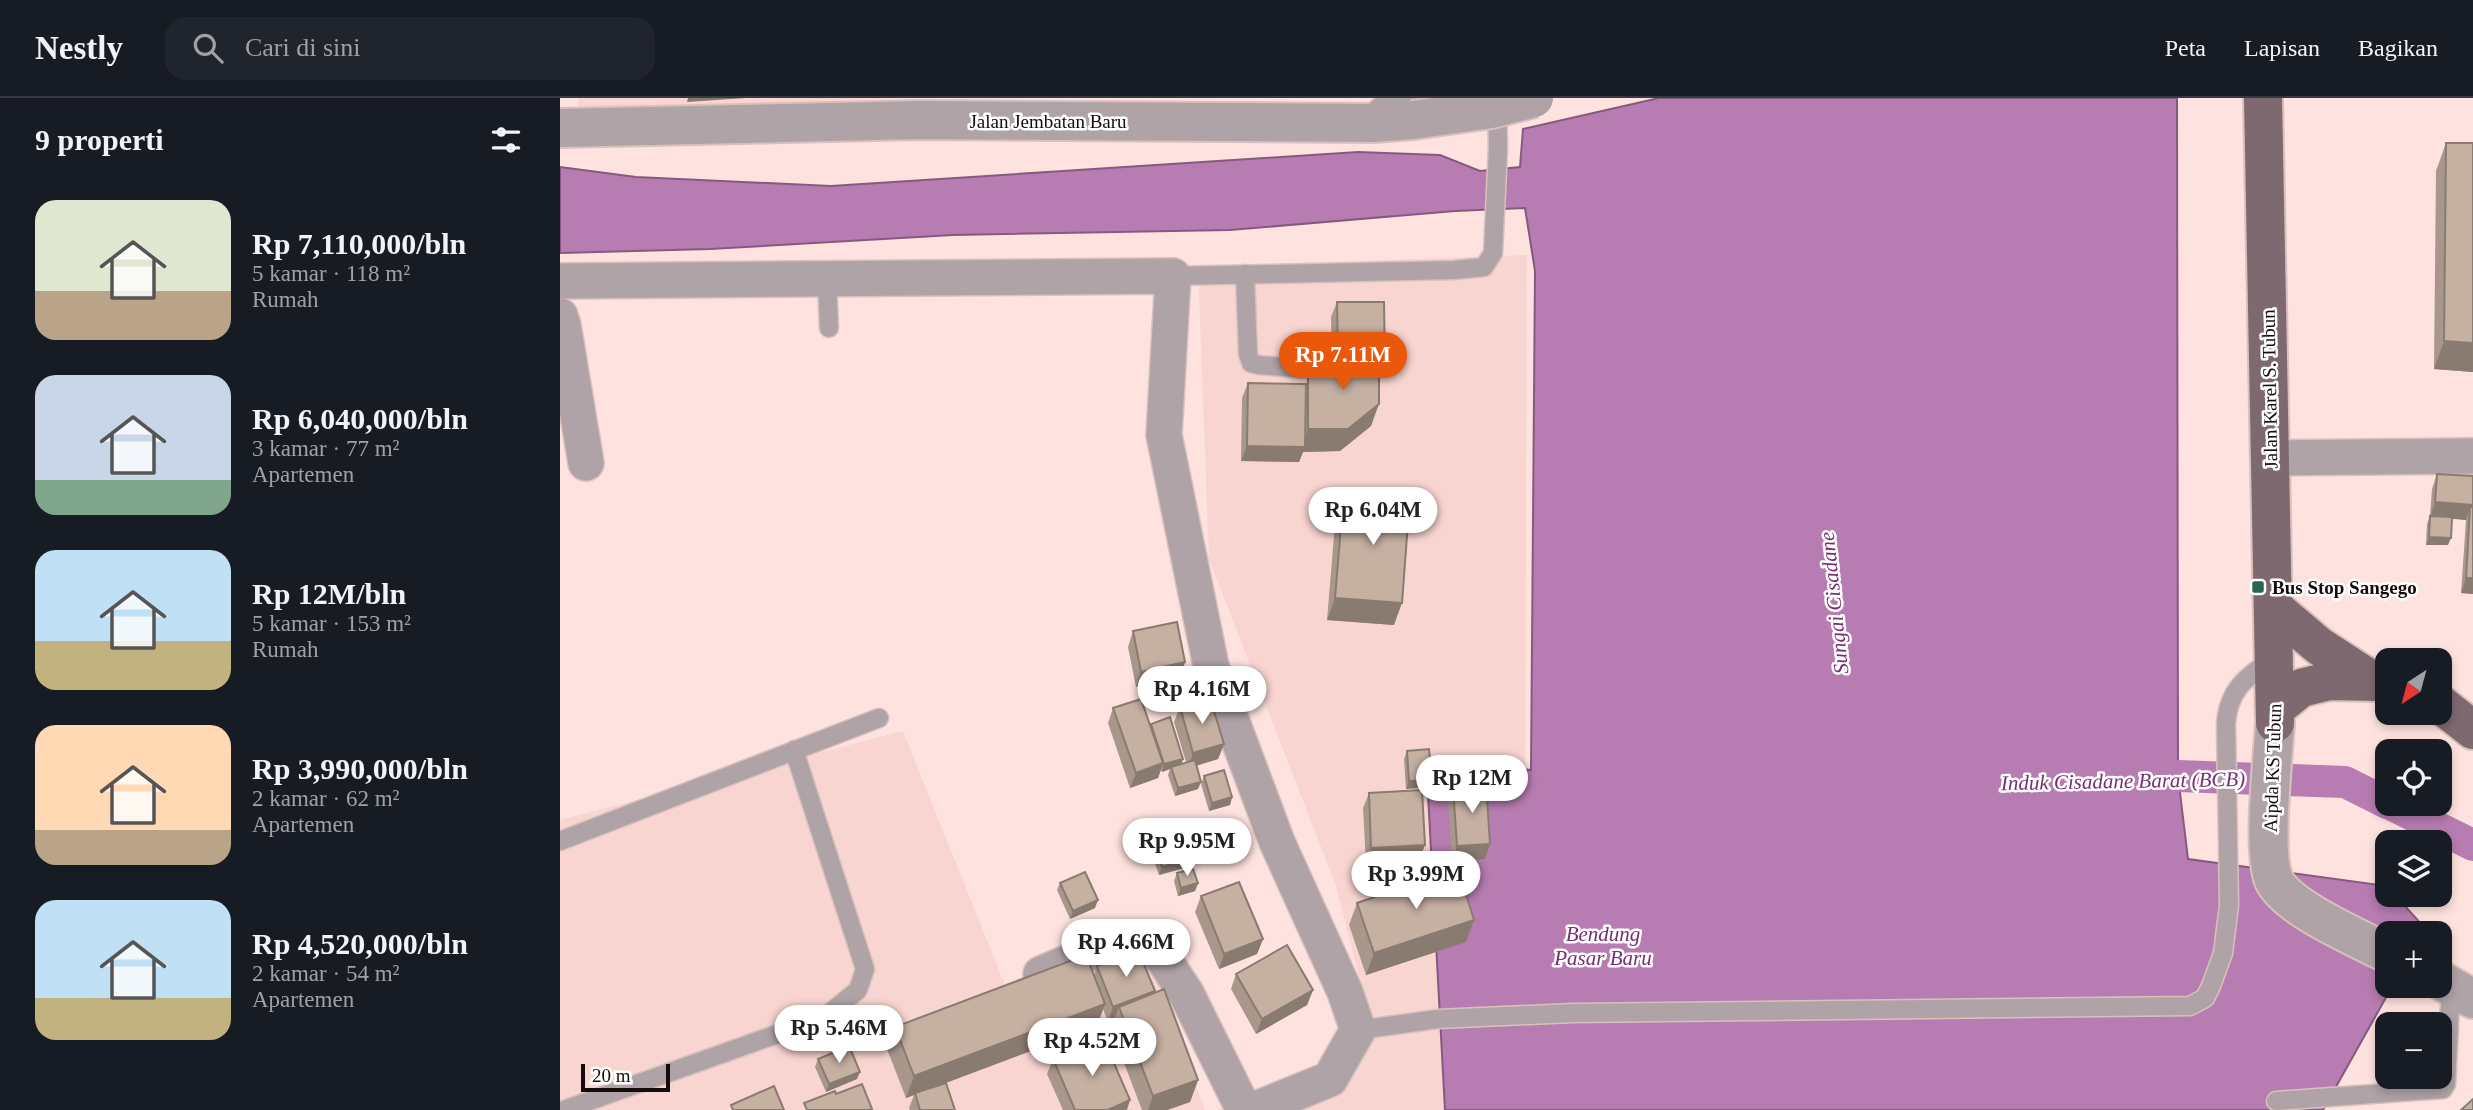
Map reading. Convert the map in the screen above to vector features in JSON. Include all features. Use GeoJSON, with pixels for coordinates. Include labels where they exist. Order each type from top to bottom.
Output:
{"type":"FeatureCollection","features":[{"type":"Feature","properties":{"kind":"main road","name":"Jalan Karel S. Tubun"},"geometry":{"type":"LineString","coordinates":[[2263,98],[2274,693]]}},
{"type":"Feature","properties":{"kind":"main road"},"geometry":{"type":"LineString","coordinates":[[2273,607],[2319,646],[2375,679]]}},
{"type":"Feature","properties":{"kind":"main road"},"geometry":{"type":"LineString","coordinates":[[2274,693],[2329,681],[2375,682]]}},
{"type":"Feature","properties":{"kind":"main road"},"geometry":{"type":"LineString","coordinates":[[2452,693],[2473,694]]}},
{"type":"Feature","properties":{"kind":"main road"},"geometry":{"type":"LineString","coordinates":[[2452,713],[2473,730]]}},
{"type":"Feature","properties":{"kind":"street","name":"Jalan Jembatan Baru"},"geometry":{"type":"LineString","coordinates":[[560,128],[920,120],[1373,123],[1411,109],[1491,109],[1534,98]]}},
{"type":"Feature","properties":{"kind":"street"},"geometry":{"type":"LineString","coordinates":[[560,281],[1173,276],[1164,435],[1211,666],[1277,842],[1345,992],[1358,1030],[1330,1079],[1254,1110]]}},
{"type":"Feature","properties":{"kind":"street"},"geometry":{"type":"LineString","coordinates":[[560,316],[564,325],[586,463]]}},
{"type":"Feature","properties":{"kind":"street"},"geometry":{"type":"LineString","coordinates":[[2270,458],[2473,457]]}},
{"type":"Feature","properties":{"kind":"street","name":"Aipda KS Tubun"},"geometry":{"type":"LineString","coordinates":[[2274,693],[2269,856],[2275,881],[2303,909],[2375,947]]}},
{"type":"Feature","properties":{"kind":"street"},"geometry":{"type":"LineString","coordinates":[[1009,987],[1109,946],[1130,940],[1152,946],[1186,993],[1244,1110]]}},
{"type":"Feature","properties":{"kind":"lane"},"geometry":{"type":"LineString","coordinates":[[1173,276],[1484,267],[1493,253],[1498,148],[1496,98]]}},
{"type":"Feature","properties":{"kind":"lane"},"geometry":{"type":"LineString","coordinates":[[1245,274],[1248,354],[1251,363],[1307,369]]}},
{"type":"Feature","properties":{"kind":"lane"},"geometry":{"type":"LineString","coordinates":[[827,280],[829,328]]}},
{"type":"Feature","properties":{"kind":"lane"},"geometry":{"type":"LineString","coordinates":[[1358,1030],[1438,1019],[1573,1013],[2190,1006],[2205,998],[2223,953],[2229,905],[2226,723],[2230,699],[2245,678],[2274,693]]}},
{"type":"Feature","properties":{"kind":"lane"},"geometry":{"type":"LineString","coordinates":[[560,841],[878,718]]}},
{"type":"Feature","properties":{"kind":"lane"},"geometry":{"type":"LineString","coordinates":[[564,1110],[825,1017],[858,990],[864,969],[794,750]]}},
{"type":"Feature","properties":{"kind":"lane"},"geometry":{"type":"LineString","coordinates":[[2276,1101],[2443,1089],[2446,1084],[2454,988]]}},
{"type":"Feature","properties":{"kind":"shaded area"},"geometry":{"type":"Polygon","coordinates":[[[578,98],[896,98],[579,113],[578,98]]]}},
{"type":"Feature","properties":{"kind":"shaded area"},"geometry":{"type":"Polygon","coordinates":[[[1527,255],[1525,817],[1554,1110],[1218,1110],[1375,1039],[1335,883],[1209,559],[1198,267],[1527,255]]]}},
{"type":"Feature","properties":{"kind":"shaded area"},"geometry":{"type":"Polygon","coordinates":[[[903,731],[1005,985],[1135,923],[1205,1110],[560,1110],[560,820],[903,731]]]}},
{"type":"Feature","properties":{"kind":"water"},"geometry":{"type":"Polygon","coordinates":[[[1659,98],[2177,98],[2178,776],[2188,859],[2375,884],[2375,907],[2406,907],[2419,921],[2375,921],[2375,998],[2386,998],[2378,1012],[2375,1012],[2375,1017],[2323,1110],[1445,1110],[1426,757],[1531,770],[1535,271],[1525,208],[1455,211],[1230,230],[953,235],[710,249],[560,253],[560,167],[636,177],[831,186],[1358,152],[1440,155],[1480,171],[1520,167],[1523,129],[1659,98]]]}},
{"type":"Feature","properties":{"kind":"building"},"geometry":{"type":"Polygon","coordinates":[[[2446,143],[2473,143],[2473,343],[2444,341],[2446,143]]]}},
{"type":"Feature","properties":{"kind":"building"},"geometry":{"type":"Polygon","coordinates":[[[1337,302],[1384,302],[1385,363],[1379,363],[1379,356],[1338,358],[1337,302]]]}},
{"type":"Feature","properties":{"kind":"building"},"geometry":{"type":"Polygon","coordinates":[[[1340,356],[1379,356],[1379,404],[1348,429],[1308,429],[1308,377],[1340,356]]]}},
{"type":"Feature","properties":{"kind":"building"},"geometry":{"type":"Polygon","coordinates":[[[1248,383],[1306,384],[1305,447],[1247,446],[1248,383]]]}},
{"type":"Feature","properties":{"kind":"building"},"geometry":{"type":"Polygon","coordinates":[[[2437,474],[2473,476],[2473,505],[2435,502],[2437,474]]]}},
{"type":"Feature","properties":{"kind":"building"},"geometry":{"type":"Polygon","coordinates":[[[1344,490],[1410,496],[1402,603],[1335,598],[1344,490]]]}},
{"type":"Feature","properties":{"kind":"building"},"geometry":{"type":"Polygon","coordinates":[[[2470,507],[2473,507],[2473,578],[2466,578],[2470,507]]]}},
{"type":"Feature","properties":{"kind":"building"},"geometry":{"type":"Polygon","coordinates":[[[2430,516],[2452,517],[2451,538],[2429,537],[2430,516]]]}},
{"type":"Feature","properties":{"kind":"building"},"geometry":{"type":"Polygon","coordinates":[[[1177,622],[1185,662],[1141,672],[1133,631],[1177,622]]]}},
{"type":"Feature","properties":{"kind":"building"},"geometry":{"type":"Polygon","coordinates":[[[1210,698],[1224,744],[1193,753],[1180,707],[1210,698]]]}},
{"type":"Feature","properties":{"kind":"building"},"geometry":{"type":"Polygon","coordinates":[[[1141,699],[1163,763],[1136,773],[1113,708],[1141,699]]]}},
{"type":"Feature","properties":{"kind":"building"},"geometry":{"type":"Polygon","coordinates":[[[1170,717],[1183,759],[1164,764],[1151,724],[1170,717]]]}},
{"type":"Feature","properties":{"kind":"building"},"geometry":{"type":"Polygon","coordinates":[[[1429,749],[1432,780],[1409,781],[1407,751],[1429,749]]]}},
{"type":"Feature","properties":{"kind":"building"},"geometry":{"type":"Polygon","coordinates":[[[1195,760],[1201,782],[1178,788],[1171,767],[1195,760]]]}},
{"type":"Feature","properties":{"kind":"building"},"geometry":{"type":"Polygon","coordinates":[[[1224,770],[1232,797],[1212,803],[1204,776],[1224,770]]]}},
{"type":"Feature","properties":{"kind":"building"},"geometry":{"type":"Polygon","coordinates":[[[1486,783],[1490,844],[1457,846],[1453,786],[1486,783]]]}},
{"type":"Feature","properties":{"kind":"building"},"geometry":{"type":"Polygon","coordinates":[[[1422,790],[1425,845],[1371,848],[1369,793],[1422,790]]]}},
{"type":"Feature","properties":{"kind":"building"},"geometry":{"type":"Polygon","coordinates":[[[1215,826],[1221,841],[1205,847],[1200,832],[1215,826]]]}},
{"type":"Feature","properties":{"kind":"building"},"geometry":{"type":"Polygon","coordinates":[[[1181,842],[1187,860],[1162,867],[1156,850],[1181,842]]]}},
{"type":"Feature","properties":{"kind":"building"},"geometry":{"type":"Polygon","coordinates":[[[1193,869],[1198,883],[1181,888],[1177,873],[1193,869]]]}},
{"type":"Feature","properties":{"kind":"building"},"geometry":{"type":"Polygon","coordinates":[[[1458,869],[1474,920],[1374,953],[1357,903],[1458,869]]]}},
{"type":"Feature","properties":{"kind":"building"},"geometry":{"type":"Polygon","coordinates":[[[1085,872],[1098,900],[1073,911],[1060,883],[1085,872]]]}},
{"type":"Feature","properties":{"kind":"building"},"geometry":{"type":"Polygon","coordinates":[[[1239,882],[1263,939],[1224,954],[1201,896],[1239,882]]]}},
{"type":"Feature","properties":{"kind":"building"},"geometry":{"type":"Polygon","coordinates":[[[1287,945],[1313,990],[1262,1019],[1236,974],[1287,945]]]}},
{"type":"Feature","properties":{"kind":"building"},"geometry":{"type":"Polygon","coordinates":[[[1138,950],[1155,991],[1113,1007],[1097,966],[1138,950]]]}},
{"type":"Feature","properties":{"kind":"building"},"geometry":{"type":"Polygon","coordinates":[[[1086,955],[1105,1004],[914,1076],[895,1027],[1086,955]]]}},
{"type":"Feature","properties":{"kind":"building"},"geometry":{"type":"Polygon","coordinates":[[[1164,989],[1198,1080],[1153,1096],[1119,1007],[1164,989]]]}},
{"type":"Feature","properties":{"kind":"building"},"geometry":{"type":"Polygon","coordinates":[[[1103,1038],[1130,1100],[1108,1110],[1075,1110],[1053,1059],[1103,1038]]]}},
{"type":"Feature","properties":{"kind":"building"},"geometry":{"type":"Polygon","coordinates":[[[849,1046],[860,1072],[829,1084],[818,1059],[849,1046]]]}},
{"type":"Feature","properties":{"kind":"building"},"geometry":{"type":"Polygon","coordinates":[[[946,1083],[955,1110],[920,1110],[915,1093],[946,1083]]]}},
{"type":"Feature","properties":{"kind":"building"},"geometry":{"type":"Polygon","coordinates":[[[862,1084],[872,1109],[807,1110],[804,1103],[835,1091],[836,1094],[862,1084]]]}},
{"type":"Feature","properties":{"kind":"building"},"geometry":{"type":"Polygon","coordinates":[[[774,1086],[784,1110],[733,1110],[731,1105],[774,1086]]]}},
{"type":"Feature","properties":{"kind":"building"},"geometry":{"type":"Polygon","coordinates":[[[2473,1099],[2473,1110],[2461,1110],[2473,1099]]]}},
{"type":"Feature","properties":{"kind":"waterway","name":"Induk Cisadane Barat (BCB)"},"geometry":{"type":"LineString","coordinates":[[2136,778],[2178,776],[2345,782],[2375,797]]}},
{"type":"Feature","properties":{"kind":"waterway","name":"Induk Cisadane Barat (BCB)"},"geometry":{"type":"LineString","coordinates":[[2414,816],[2473,845]]}},
{"type":"Feature","properties":{"kind":"place","name":"Bus Stop Sangego"},"geometry":{"type":"Point","coordinates":[2258,587]}},
{"type":"Feature","properties":{"kind":"water label","name":"Sungai Cisadane"},"geometry":{"type":"Point","coordinates":[1834,603]}},
{"type":"Feature","properties":{"kind":"water label","name":"Bendung Pasar Baru"},"geometry":{"type":"Point","coordinates":[1603,946]}}]}
